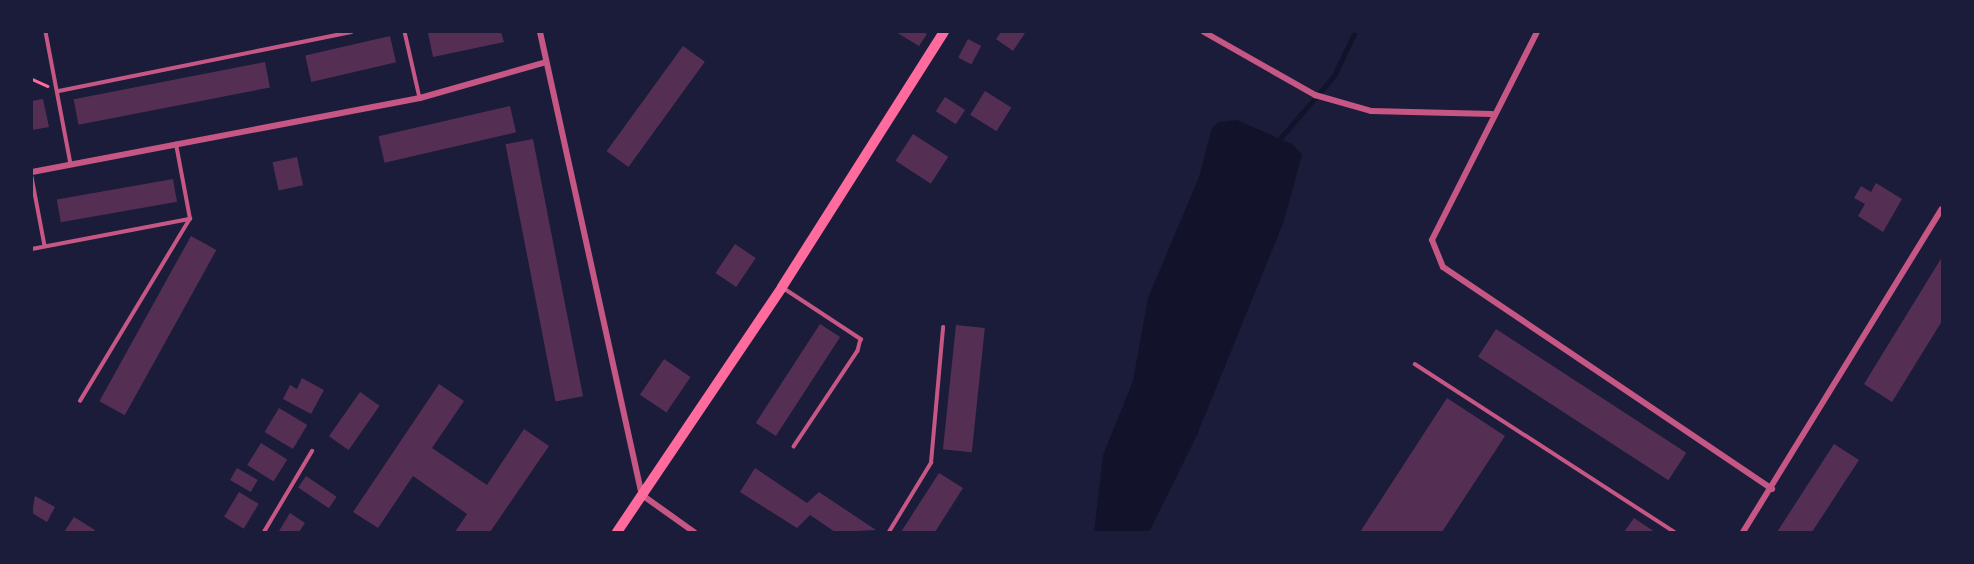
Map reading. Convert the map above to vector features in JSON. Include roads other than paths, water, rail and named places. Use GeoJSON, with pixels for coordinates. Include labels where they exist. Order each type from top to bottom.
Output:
{"type":"FeatureCollection","features":[{"type":"Feature","properties":{"kind":"main road"},"geometry":{"type":"LineString","coordinates":[[617,533],[782,287],[944,32]]}},
{"type":"Feature","properties":{"kind":"street"},"geometry":{"type":"LineString","coordinates":[[540,32],[642,495],[694,533]]}},
{"type":"Feature","properties":{"kind":"street"},"geometry":{"type":"LineString","coordinates":[[1204,32],[1315,94],[1371,111],[1492,114]]}},
{"type":"Feature","properties":{"kind":"street"},"geometry":{"type":"LineString","coordinates":[[1537,32],[1492,114],[1432,240],[1443,267],[1772,489]]}},
{"type":"Feature","properties":{"kind":"street"},"geometry":{"type":"LineString","coordinates":[[32,175],[71,164],[420,98],[546,62]]}},
{"type":"Feature","properties":{"kind":"street"},"geometry":{"type":"LineString","coordinates":[[1743,533],[1942,209]]}},
{"type":"Feature","properties":{"kind":"lane"},"geometry":{"type":"LineString","coordinates":[[46,32],[71,164]]}},
{"type":"Feature","properties":{"kind":"lane"},"geometry":{"type":"LineString","coordinates":[[59,91],[351,32]]}},
{"type":"Feature","properties":{"kind":"lane"},"geometry":{"type":"LineString","coordinates":[[405,32],[420,98]]}},
{"type":"Feature","properties":{"kind":"lane"},"geometry":{"type":"LineString","coordinates":[[80,401],[190,219],[176,144]]}},
{"type":"Feature","properties":{"kind":"lane"},"geometry":{"type":"LineString","coordinates":[[32,175],[45,246]]}},
{"type":"Feature","properties":{"kind":"lane"},"geometry":{"type":"LineString","coordinates":[[32,249],[190,219]]}},
{"type":"Feature","properties":{"kind":"lane"},"geometry":{"type":"LineString","coordinates":[[782,287],[860,339],[858,351],[794,447]]}},
{"type":"Feature","properties":{"kind":"lane"},"geometry":{"type":"LineString","coordinates":[[889,533],[931,463],[943,328]]}},
{"type":"Feature","properties":{"kind":"lane"},"geometry":{"type":"LineString","coordinates":[[1415,364],[1675,533]]}},
{"type":"Feature","properties":{"kind":"lane"},"geometry":{"type":"LineString","coordinates":[[264,533],[312,451]]}},
{"type":"Feature","properties":{"kind":"waterway"},"geometry":{"type":"LineString","coordinates":[[1278,141],[1334,76],[1355,32]]}}]}
